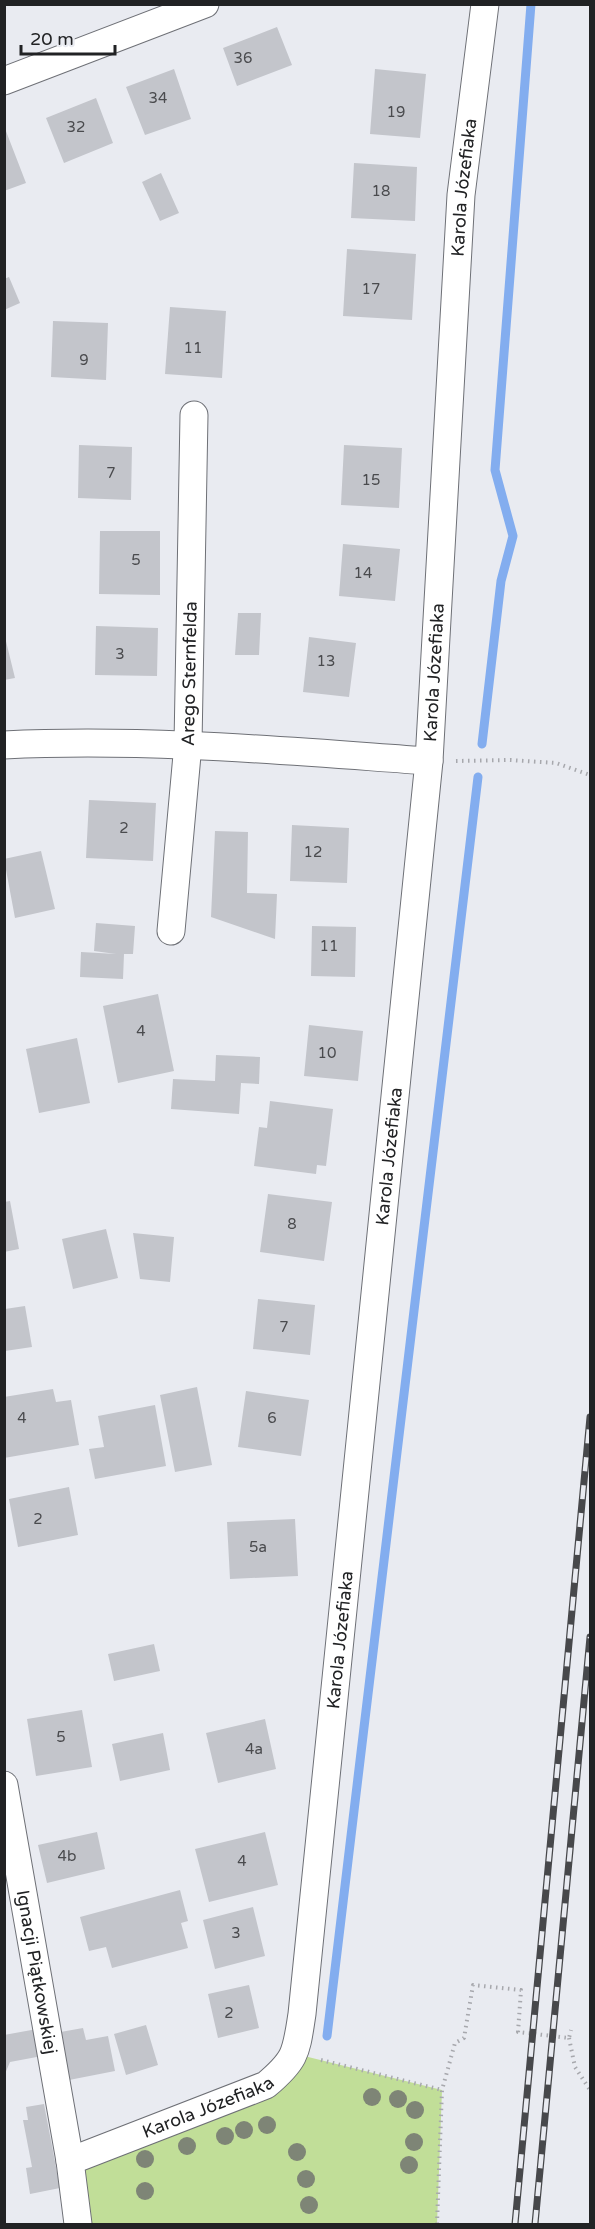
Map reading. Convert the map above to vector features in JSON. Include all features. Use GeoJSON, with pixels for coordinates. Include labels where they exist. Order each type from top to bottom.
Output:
{"type":"FeatureCollection","features":[{"type":"Feature","properties":{"kind":"street"},"geometry":{"type":"LineString","coordinates":[[4,81],[205,4]]}},
{"type":"Feature","properties":{"kind":"street","name":"Karola Józefiaka"},"geometry":{"type":"LineString","coordinates":[[70,2161],[266,2085],[285,2070],[296,2054],[302,2014],[310,1910],[429,761],[461,195],[485,4]]}},
{"type":"Feature","properties":{"kind":"street","name":"Arego Sternfelda"},"geometry":{"type":"LineString","coordinates":[[171,931],[188,744],[194,415]]}},
{"type":"Feature","properties":{"kind":"street"},"geometry":{"type":"LineString","coordinates":[[4,745],[60,742],[188,744],[429,761]]}},
{"type":"Feature","properties":{"kind":"street","name":"Ignacji Piątkowskiej"},"geometry":{"type":"LineString","coordinates":[[4,1785],[70,2161],[78,2224]]}},
{"type":"Feature","properties":{"kind":"path"},"geometry":{"type":"LineString","coordinates":[[429,761],[510,760],[556,764],[591,775]]}},
{"type":"Feature","properties":{"kind":"path"},"geometry":{"type":"LineString","coordinates":[[437,2224],[442,2090],[455,2043],[464,2038],[473,1985],[521,1990],[518,2032],[569,2038]]}},
{"type":"Feature","properties":{"kind":"path"},"geometry":{"type":"LineString","coordinates":[[571,2030],[569,2038],[575,2067],[591,2090]]}},
{"type":"Feature","properties":{"kind":"path"},"geometry":{"type":"LineString","coordinates":[[296,2054],[442,2090]]}},
{"type":"Feature","properties":{"kind":"green space"},"geometry":{"type":"Polygon","coordinates":[[[296,2054],[442,2090],[437,2224],[78,2224],[70,2161],[266,2085],[296,2054]]]}},
{"type":"Feature","properties":{"kind":"building"},"geometry":{"type":"Polygon","coordinates":[[[277,27],[292,65],[237,86],[223,48],[277,27]]]}},
{"type":"Feature","properties":{"kind":"building"},"geometry":{"type":"Polygon","coordinates":[[[174,69],[191,119],[145,135],[126,87],[174,69]]]}},
{"type":"Feature","properties":{"kind":"building"},"geometry":{"type":"Polygon","coordinates":[[[375,69],[426,74],[420,138],[370,134],[375,69]]]}},
{"type":"Feature","properties":{"kind":"building"},"geometry":{"type":"Polygon","coordinates":[[[96,98],[113,143],[64,163],[46,118],[96,98]]]}},
{"type":"Feature","properties":{"kind":"building"},"geometry":{"type":"Polygon","coordinates":[[[4,126],[26,183],[4,191],[4,126]]]}},
{"type":"Feature","properties":{"kind":"building"},"geometry":{"type":"Polygon","coordinates":[[[354,163],[417,167],[415,221],[351,218],[354,163]]]}},
{"type":"Feature","properties":{"kind":"building"},"geometry":{"type":"Polygon","coordinates":[[[161,173],[179,213],[160,221],[142,182],[161,173]]]}},
{"type":"Feature","properties":{"kind":"building"},"geometry":{"type":"Polygon","coordinates":[[[347,249],[416,254],[412,320],[343,316],[347,249]]]}},
{"type":"Feature","properties":{"kind":"building"},"geometry":{"type":"Polygon","coordinates":[[[9,277],[20,303],[4,310],[4,279],[9,277]]]}},
{"type":"Feature","properties":{"kind":"building"},"geometry":{"type":"Polygon","coordinates":[[[170,307],[226,311],[222,378],[165,374],[170,307]]]}},
{"type":"Feature","properties":{"kind":"building"},"geometry":{"type":"Polygon","coordinates":[[[53,321],[108,323],[106,380],[51,377],[53,321]]]}},
{"type":"Feature","properties":{"kind":"building"},"geometry":{"type":"Polygon","coordinates":[[[79,445],[132,447],[131,500],[78,498],[79,445]]]}},
{"type":"Feature","properties":{"kind":"building"},"geometry":{"type":"Polygon","coordinates":[[[344,445],[402,448],[399,508],[341,505],[344,445]]]}},
{"type":"Feature","properties":{"kind":"building"},"geometry":{"type":"Polygon","coordinates":[[[100,531],[160,531],[160,595],[99,594],[100,531]]]}},
{"type":"Feature","properties":{"kind":"building"},"geometry":{"type":"Polygon","coordinates":[[[343,544],[400,549],[395,601],[339,596],[343,544]]]}},
{"type":"Feature","properties":{"kind":"building"},"geometry":{"type":"Polygon","coordinates":[[[238,613],[261,613],[259,655],[235,655],[238,613]]]}},
{"type":"Feature","properties":{"kind":"building"},"geometry":{"type":"Polygon","coordinates":[[[96,626],[158,628],[157,676],[95,675],[96,626]]]}},
{"type":"Feature","properties":{"kind":"building"},"geometry":{"type":"Polygon","coordinates":[[[4,633],[15,678],[4,680],[4,633]]]}},
{"type":"Feature","properties":{"kind":"building"},"geometry":{"type":"Polygon","coordinates":[[[309,637],[356,643],[349,697],[303,692],[309,637]]]}},
{"type":"Feature","properties":{"kind":"building"},"geometry":{"type":"Polygon","coordinates":[[[89,800],[156,803],[153,861],[86,858],[89,800]]]}},
{"type":"Feature","properties":{"kind":"building"},"geometry":{"type":"Polygon","coordinates":[[[292,825],[349,828],[347,883],[290,881],[292,825]]]}},
{"type":"Feature","properties":{"kind":"building"},"geometry":{"type":"Polygon","coordinates":[[[215,831],[248,832],[247,893],[277,894],[275,939],[211,917],[215,831]]]}},
{"type":"Feature","properties":{"kind":"building"},"geometry":{"type":"Polygon","coordinates":[[[41,851],[55,909],[15,918],[4,859],[41,851]]]}},
{"type":"Feature","properties":{"kind":"building"},"geometry":{"type":"Polygon","coordinates":[[[96,923],[135,926],[133,954],[124,954],[123,979],[80,977],[81,952],[116,954],[94,951],[96,923]]]}},
{"type":"Feature","properties":{"kind":"building"},"geometry":{"type":"Polygon","coordinates":[[[312,926],[356,927],[355,977],[311,976],[312,926]]]}},
{"type":"Feature","properties":{"kind":"building"},"geometry":{"type":"Polygon","coordinates":[[[158,994],[174,1071],[118,1083],[103,1006],[158,994]]]}},
{"type":"Feature","properties":{"kind":"building"},"geometry":{"type":"Polygon","coordinates":[[[309,1025],[363,1031],[358,1081],[304,1076],[309,1025]]]}},
{"type":"Feature","properties":{"kind":"building"},"geometry":{"type":"Polygon","coordinates":[[[77,1038],[90,1103],[39,1113],[26,1049],[77,1038]]]}},
{"type":"Feature","properties":{"kind":"building"},"geometry":{"type":"Polygon","coordinates":[[[216,1055],[260,1057],[259,1084],[241,1083],[239,1114],[171,1109],[173,1079],[215,1081],[216,1055]]]}},
{"type":"Feature","properties":{"kind":"building"},"geometry":{"type":"Polygon","coordinates":[[[270,1101],[333,1109],[326,1166],[317,1165],[316,1174],[254,1166],[259,1127],[267,1128],[270,1101]]]}},
{"type":"Feature","properties":{"kind":"building"},"geometry":{"type":"Polygon","coordinates":[[[268,1194],[332,1202],[324,1261],[260,1252],[268,1194]]]}},
{"type":"Feature","properties":{"kind":"building"},"geometry":{"type":"Polygon","coordinates":[[[10,1201],[19,1249],[4,1252],[4,1202],[10,1201]]]}},
{"type":"Feature","properties":{"kind":"building"},"geometry":{"type":"Polygon","coordinates":[[[106,1229],[118,1278],[73,1289],[62,1239],[106,1229]]]}},
{"type":"Feature","properties":{"kind":"building"},"geometry":{"type":"Polygon","coordinates":[[[133,1233],[174,1237],[170,1282],[140,1279],[133,1233]]]}},
{"type":"Feature","properties":{"kind":"building"},"geometry":{"type":"Polygon","coordinates":[[[258,1299],[315,1305],[310,1355],[253,1349],[258,1299]]]}},
{"type":"Feature","properties":{"kind":"building"},"geometry":{"type":"Polygon","coordinates":[[[25,1306],[32,1347],[5,1351],[5,1309],[25,1306]]]}},
{"type":"Feature","properties":{"kind":"building"},"geometry":{"type":"Polygon","coordinates":[[[197,1387],[212,1465],[175,1472],[160,1395],[197,1387]]]}},
{"type":"Feature","properties":{"kind":"building"},"geometry":{"type":"Polygon","coordinates":[[[53,1389],[56,1402],[71,1400],[79,1445],[4,1458],[4,1397],[53,1389]]]}},
{"type":"Feature","properties":{"kind":"building"},"geometry":{"type":"Polygon","coordinates":[[[246,1391],[309,1400],[301,1456],[238,1447],[246,1391]]]}},
{"type":"Feature","properties":{"kind":"building"},"geometry":{"type":"Polygon","coordinates":[[[155,1405],[166,1466],[95,1479],[89,1449],[104,1447],[98,1416],[155,1405]]]}},
{"type":"Feature","properties":{"kind":"building"},"geometry":{"type":"Polygon","coordinates":[[[69,1487],[78,1535],[18,1547],[9,1499],[69,1487]]]}},
{"type":"Feature","properties":{"kind":"building"},"geometry":{"type":"Polygon","coordinates":[[[295,1519],[298,1576],[230,1579],[227,1522],[295,1519]]]}},
{"type":"Feature","properties":{"kind":"building"},"geometry":{"type":"Polygon","coordinates":[[[154,1644],[160,1671],[114,1681],[108,1654],[154,1644]]]}},
{"type":"Feature","properties":{"kind":"building"},"geometry":{"type":"Polygon","coordinates":[[[82,1710],[92,1767],[36,1776],[27,1719],[82,1710]]]}},
{"type":"Feature","properties":{"kind":"building"},"geometry":{"type":"Polygon","coordinates":[[[265,1719],[276,1769],[218,1783],[206,1733],[265,1719]]]}},
{"type":"Feature","properties":{"kind":"building"},"geometry":{"type":"Polygon","coordinates":[[[163,1733],[170,1770],[120,1781],[112,1744],[163,1733]]]}},
{"type":"Feature","properties":{"kind":"building"},"geometry":{"type":"Polygon","coordinates":[[[97,1832],[105,1869],[47,1883],[38,1845],[97,1832]]]}},
{"type":"Feature","properties":{"kind":"building"},"geometry":{"type":"Polygon","coordinates":[[[265,1832],[278,1885],[209,1902],[195,1849],[265,1832]]]}},
{"type":"Feature","properties":{"kind":"building"},"geometry":{"type":"Polygon","coordinates":[[[180,1890],[188,1921],[181,1923],[188,1948],[112,1968],[106,1947],[89,1951],[80,1917],[180,1890]]]}},
{"type":"Feature","properties":{"kind":"building"},"geometry":{"type":"Polygon","coordinates":[[[253,1907],[265,1956],[215,1969],[203,1920],[253,1907]]]}},
{"type":"Feature","properties":{"kind":"building"},"geometry":{"type":"Polygon","coordinates":[[[249,1985],[259,2028],[218,2038],[208,1994],[249,1985]]]}},
{"type":"Feature","properties":{"kind":"building"},"geometry":{"type":"Polygon","coordinates":[[[146,2025],[158,2065],[126,2075],[114,2034],[146,2025]]]}},
{"type":"Feature","properties":{"kind":"building"},"geometry":{"type":"Polygon","coordinates":[[[83,2028],[86,2040],[108,2036],[115,2071],[64,2081],[55,2033],[83,2028]]]}},
{"type":"Feature","properties":{"kind":"building"},"geometry":{"type":"Polygon","coordinates":[[[37,2029],[42,2056],[10,2062],[4,2076],[4,2035],[37,2029]]]}},
{"type":"Feature","properties":{"kind":"building"},"geometry":{"type":"Polygon","coordinates":[[[44,2104],[60,2188],[30,2194],[26,2168],[32,2167],[23,2120],[28,2120],[26,2107],[44,2104]]]}},
{"type":"Feature","properties":{"kind":"waterway"},"geometry":{"type":"LineString","coordinates":[[482,744],[501,581],[513,536],[495,470],[531,4]]}},
{"type":"Feature","properties":{"kind":"waterway"},"geometry":{"type":"LineString","coordinates":[[327,2036],[478,777]]}},
{"type":"Feature","properties":{"kind":"railway"},"geometry":{"type":"LineString","coordinates":[[515,2224],[590,1417]]}},
{"type":"Feature","properties":{"kind":"railway"},"geometry":{"type":"LineString","coordinates":[[535,2224],[590,1637]]}}]}
